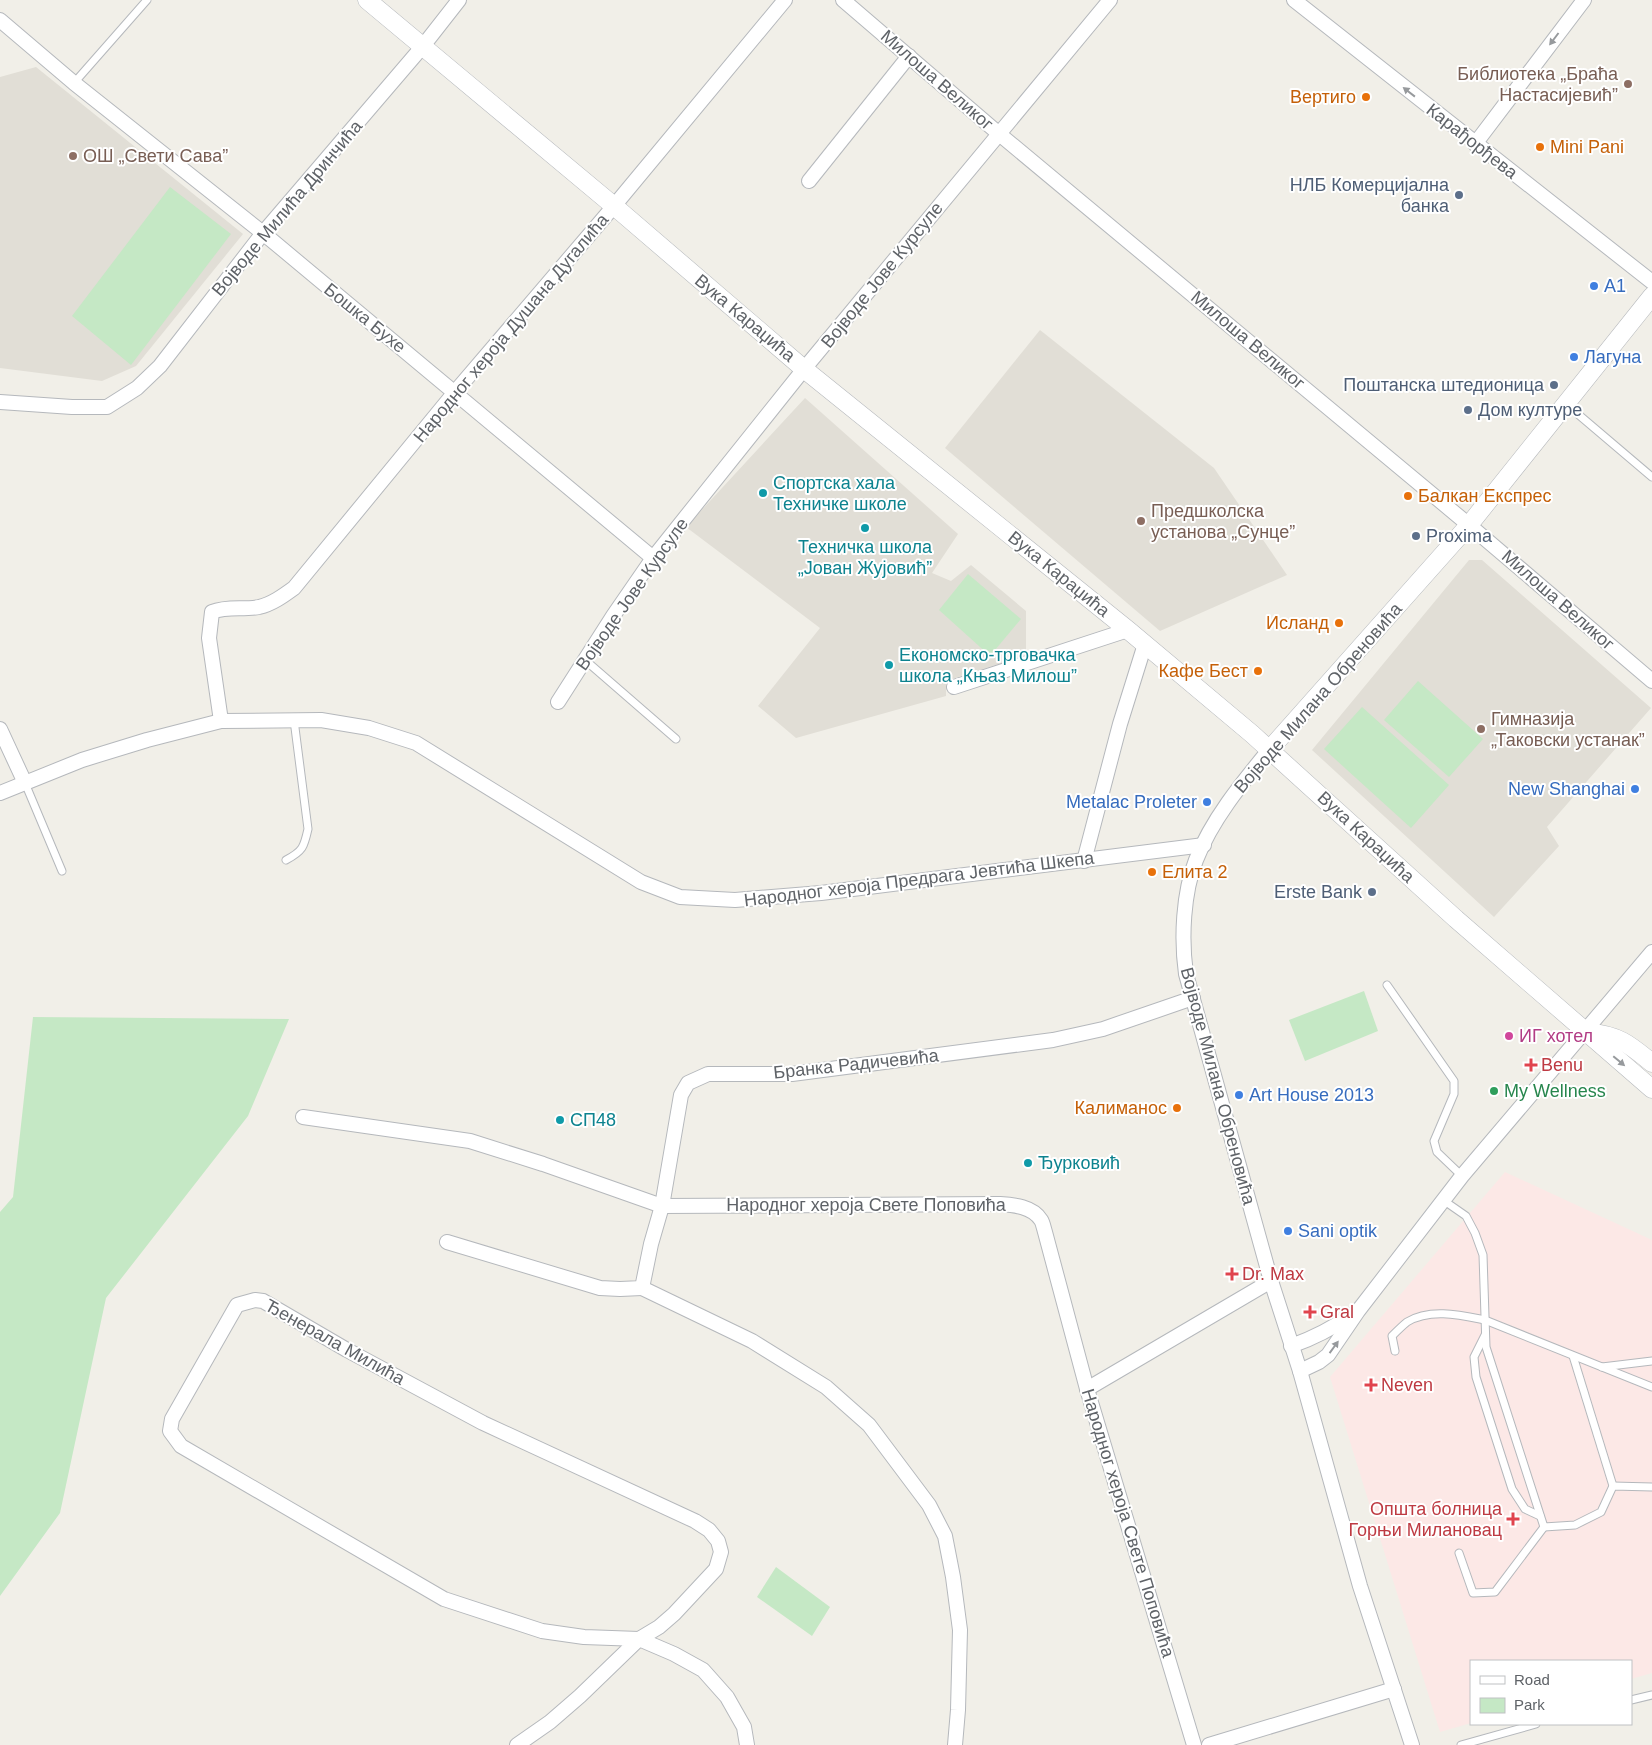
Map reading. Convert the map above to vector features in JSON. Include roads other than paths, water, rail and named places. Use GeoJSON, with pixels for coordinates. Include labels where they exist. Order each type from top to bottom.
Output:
{"type":"FeatureCollection","features":[{"type":"Feature","properties":{"kind":"street","name":"Вука Караџића"},"geometry":{"type":"LineString","coordinates":[[368,0],[614,206],[804,369],[1146,644],[1270,749],[1456,919],[1652,1089]]}},
{"type":"Feature","properties":{"kind":"street","name":"Војводе Милића Дринчића"},"geometry":{"type":"LineString","coordinates":[[0,402],[72,407],[107,407],[137,388],[160,366],[262,233],[423,46],[459,0]]}},
{"type":"Feature","properties":{"kind":"street","name":"Народног хероја Душана Дугалића"},"geometry":{"type":"LineString","coordinates":[[221,720],[209,638],[212,612],[220,609],[259,607],[275,601],[294,588],[455,392],[614,206],[785,0]]}},
{"type":"Feature","properties":{"kind":"street","name":"Милоша Великог"},"geometry":{"type":"LineString","coordinates":[[843,0],[998,133],[1469,525],[1652,681]]}},
{"type":"Feature","properties":{"kind":"street","name":"Војводе Јове Курсуле"},"geometry":{"type":"LineString","coordinates":[[558,702],[653,558],[804,369],[1110,0]]}},
{"type":"Feature","properties":{"kind":"street","name":"Карађорђева"},"geometry":{"type":"LineString","coordinates":[[1294,0],[1652,282]]}},
{"type":"Feature","properties":{"kind":"street"},"geometry":{"type":"LineString","coordinates":[[1475,144],[1584,0]]}},
{"type":"Feature","properties":{"kind":"street","name":"Бошка Бухе"},"geometry":{"type":"LineString","coordinates":[[0,20],[74,83],[262,233],[455,392],[653,558]]}},
{"type":"Feature","properties":{"kind":"street"},"geometry":{"type":"LineString","coordinates":[[809,180],[909,56]]}},
{"type":"Feature","properties":{"kind":"street","name":"Војводе Милана Обреновића"},"geometry":{"type":"LineString","coordinates":[[1412,1745],[1360,1586],[1300,1372],[1271,1281],[1193,998],[1184,960],[1184,924],[1190,881],[1196,860],[1218,818],[1270,749],[1469,525],[1652,296]]}},
{"type":"Feature","properties":{"kind":"street","name":"Вука Караџића"},"geometry":{"type":"LineString","coordinates":[[954,687],[1128,630]]}},
{"type":"Feature","properties":{"kind":"street"},"geometry":{"type":"LineString","coordinates":[[1084,861],[1120,724],[1146,644]]}},
{"type":"Feature","properties":{"kind":"street","name":"Народног хероја Предрага Јевтића Шкепа"},"geometry":{"type":"LineString","coordinates":[[0,793],[82,760],[221,720],[321,720],[369,728],[416,743],[641,882],[680,897],[735,900],[793,895],[1204,845]]}},
{"type":"Feature","properties":{"kind":"street"},"geometry":{"type":"LineString","coordinates":[[0,728],[25,783]]}},
{"type":"Feature","properties":{"kind":"street"},"geometry":{"type":"LineString","coordinates":[[1300,1372],[1328,1355],[1358,1311],[1462,1176],[1652,952]]}},
{"type":"Feature","properties":{"kind":"street","name":"Бранка Радичевића"},"geometry":{"type":"LineString","coordinates":[[642,1288],[651,1244],[662,1206],[681,1095],[688,1083],[708,1074],[792,1074],[1053,1040],[1103,1030],[1193,998]]}},
{"type":"Feature","properties":{"kind":"street"},"geometry":{"type":"LineString","coordinates":[[1586,1032],[1615,1037],[1630,1044],[1652,1063]]}},
{"type":"Feature","properties":{"kind":"street","name":"Народног хероја Свете Поповића"},"geometry":{"type":"LineString","coordinates":[[303,1117],[470,1141],[543,1164],[662,1206],[1017,1205],[1031,1211],[1041,1220],[1087,1389],[1194,1745]]}},
{"type":"Feature","properties":{"kind":"street"},"geometry":{"type":"LineString","coordinates":[[447,1242],[600,1288],[642,1288],[752,1341],[826,1387],[869,1425],[929,1505],[946,1536],[960,1630],[955,1745]]}},
{"type":"Feature","properties":{"kind":"street"},"geometry":{"type":"LineString","coordinates":[[1087,1389],[1271,1281]]}},
{"type":"Feature","properties":{"kind":"street","name":"Ђенерала Милића"},"geometry":{"type":"LineString","coordinates":[[255,1300],[263,1301],[347,1350],[483,1423],[695,1521],[709,1530],[718,1540],[721,1552],[716,1569],[674,1614],[659,1627],[639,1639],[584,1637],[542,1631],[444,1599],[181,1446],[170,1431],[172,1419],[237,1305],[255,1300]]}},
{"type":"Feature","properties":{"kind":"street"},"geometry":{"type":"LineString","coordinates":[[1291,1346],[1313,1338],[1358,1311]]}},
{"type":"Feature","properties":{"kind":"street"},"geometry":{"type":"LineString","coordinates":[[517,1745],[550,1722],[639,1639],[674,1654],[703,1670],[726,1697],[744,1727],[747,1745]]}},
{"type":"Feature","properties":{"kind":"street"},"geometry":{"type":"LineString","coordinates":[[1209,1745],[1394,1689]]}},
{"type":"Feature","properties":{"kind":"lane"},"geometry":{"type":"LineString","coordinates":[[74,83],[147,0]]}},
{"type":"Feature","properties":{"kind":"lane"},"geometry":{"type":"LineString","coordinates":[[1566,404],[1652,477]]}},
{"type":"Feature","properties":{"kind":"lane"},"geometry":{"type":"LineString","coordinates":[[584,660],[676,739]]}},
{"type":"Feature","properties":{"kind":"lane"},"geometry":{"type":"LineString","coordinates":[[286,860],[295,855],[305,845],[308,828],[294,719]]}},
{"type":"Feature","properties":{"kind":"lane"},"geometry":{"type":"LineString","coordinates":[[25,783],[62,871]]}},
{"type":"Feature","properties":{"kind":"lane"},"geometry":{"type":"LineString","coordinates":[[1387,985],[1454,1081],[1454,1094],[1434,1141],[1437,1152],[1462,1176]]}},
{"type":"Feature","properties":{"kind":"lane"},"geometry":{"type":"LineString","coordinates":[[1444,1200],[1466,1216],[1483,1255],[1486,1347],[1544,1527]]}},
{"type":"Feature","properties":{"kind":"lane"},"geometry":{"type":"LineString","coordinates":[[1394,1351],[1392,1336],[1406,1323],[1422,1315],[1456,1314],[1485,1320],[1652,1387]]}},
{"type":"Feature","properties":{"kind":"lane"},"geometry":{"type":"LineString","coordinates":[[1486,1335],[1474,1357],[1476,1377],[1512,1489],[1525,1509],[1540,1516]]}},
{"type":"Feature","properties":{"kind":"lane"},"geometry":{"type":"LineString","coordinates":[[1459,1553],[1473,1592],[1495,1592],[1544,1527],[1575,1525],[1601,1512],[1613,1486],[1574,1356]]}},
{"type":"Feature","properties":{"kind":"lane"},"geometry":{"type":"LineString","coordinates":[[1602,1367],[1652,1361]]}},
{"type":"Feature","properties":{"kind":"lane"},"geometry":{"type":"LineString","coordinates":[[1613,1486],[1652,1487]]}},
{"type":"Feature","properties":{"kind":"lane"},"geometry":{"type":"LineString","coordinates":[[1632,1700],[1652,1695]]}},
{"type":"Feature","properties":{"kind":"lane"},"geometry":{"type":"LineString","coordinates":[[1460,1745],[1532,1725]]}},
{"type":"Feature","properties":{"kind":"place","name":"Библиотека „Браћа Настасијевић”"},"geometry":{"type":"Point","coordinates":[1628,84]}},
{"type":"Feature","properties":{"kind":"place","name":"Вертиго"},"geometry":{"type":"Point","coordinates":[1366,97]}},
{"type":"Feature","properties":{"kind":"place","name":"Mini Pani"},"geometry":{"type":"Point","coordinates":[1540,147]}},
{"type":"Feature","properties":{"kind":"place","name":"ОШ „Свети Сава”"},"geometry":{"type":"Point","coordinates":[73,156]}},
{"type":"Feature","properties":{"kind":"place","name":"НЛБ Комерцијална банка"},"geometry":{"type":"Point","coordinates":[1459,195]}},
{"type":"Feature","properties":{"kind":"place","name":"A1"},"geometry":{"type":"Point","coordinates":[1594,286]}},
{"type":"Feature","properties":{"kind":"place","name":"Лагуна"},"geometry":{"type":"Point","coordinates":[1574,357]}},
{"type":"Feature","properties":{"kind":"place","name":"Поштанска штедионица"},"geometry":{"type":"Point","coordinates":[1554,385]}},
{"type":"Feature","properties":{"kind":"place","name":"Дом културе"},"geometry":{"type":"Point","coordinates":[1468,410]}},
{"type":"Feature","properties":{"kind":"place","name":"Спортска хала Техничке школе"},"geometry":{"type":"Point","coordinates":[763,493]}},
{"type":"Feature","properties":{"kind":"place","name":"Балкан Експрес"},"geometry":{"type":"Point","coordinates":[1408,496]}},
{"type":"Feature","properties":{"kind":"place","name":"Предшколска установа „Сунце”"},"geometry":{"type":"Point","coordinates":[1141,521]}},
{"type":"Feature","properties":{"kind":"place","name":"Техничка школа „Јован Жујовић”"},"geometry":{"type":"Point","coordinates":[865,528]}},
{"type":"Feature","properties":{"kind":"place","name":"Proxima"},"geometry":{"type":"Point","coordinates":[1416,536]}},
{"type":"Feature","properties":{"kind":"place","name":"Исланд"},"geometry":{"type":"Point","coordinates":[1339,623]}},
{"type":"Feature","properties":{"kind":"place","name":"Економско-трговачка школа „Књаз Милош”"},"geometry":{"type":"Point","coordinates":[889,665]}},
{"type":"Feature","properties":{"kind":"place","name":"Кафе Бест"},"geometry":{"type":"Point","coordinates":[1258,671]}},
{"type":"Feature","properties":{"kind":"place","name":"Гимназија „Таковски устанак”"},"geometry":{"type":"Point","coordinates":[1481,729]}},
{"type":"Feature","properties":{"kind":"place","name":"New Shanghai"},"geometry":{"type":"Point","coordinates":[1635,789]}},
{"type":"Feature","properties":{"kind":"place","name":"Metalac Proleter"},"geometry":{"type":"Point","coordinates":[1207,802]}},
{"type":"Feature","properties":{"kind":"place","name":"Елита 2"},"geometry":{"type":"Point","coordinates":[1152,872]}},
{"type":"Feature","properties":{"kind":"place","name":"Erste Bank"},"geometry":{"type":"Point","coordinates":[1372,892]}},
{"type":"Feature","properties":{"kind":"place","name":"ИГ хотел"},"geometry":{"type":"Point","coordinates":[1509,1036]}},
{"type":"Feature","properties":{"kind":"place","name":"Benu"},"geometry":{"type":"Point","coordinates":[1531,1065]}},
{"type":"Feature","properties":{"kind":"place","name":"My Wellness"},"geometry":{"type":"Point","coordinates":[1494,1091]}},
{"type":"Feature","properties":{"kind":"place","name":"Art House 2013"},"geometry":{"type":"Point","coordinates":[1239,1095]}},
{"type":"Feature","properties":{"kind":"place","name":"Калиманос"},"geometry":{"type":"Point","coordinates":[1177,1108]}},
{"type":"Feature","properties":{"kind":"place","name":"СП48"},"geometry":{"type":"Point","coordinates":[560,1120]}},
{"type":"Feature","properties":{"kind":"place","name":"Ђурковић"},"geometry":{"type":"Point","coordinates":[1028,1163]}},
{"type":"Feature","properties":{"kind":"place","name":"Sani optik"},"geometry":{"type":"Point","coordinates":[1288,1231]}},
{"type":"Feature","properties":{"kind":"place","name":"Dr. Max"},"geometry":{"type":"Point","coordinates":[1232,1274]}},
{"type":"Feature","properties":{"kind":"place","name":"Gral"},"geometry":{"type":"Point","coordinates":[1310,1312]}},
{"type":"Feature","properties":{"kind":"place","name":"Neven"},"geometry":{"type":"Point","coordinates":[1371,1385]}},
{"type":"Feature","properties":{"kind":"place","name":"Општа болница Горњи Милановац"},"geometry":{"type":"Point","coordinates":[1513,1519]}}]}
